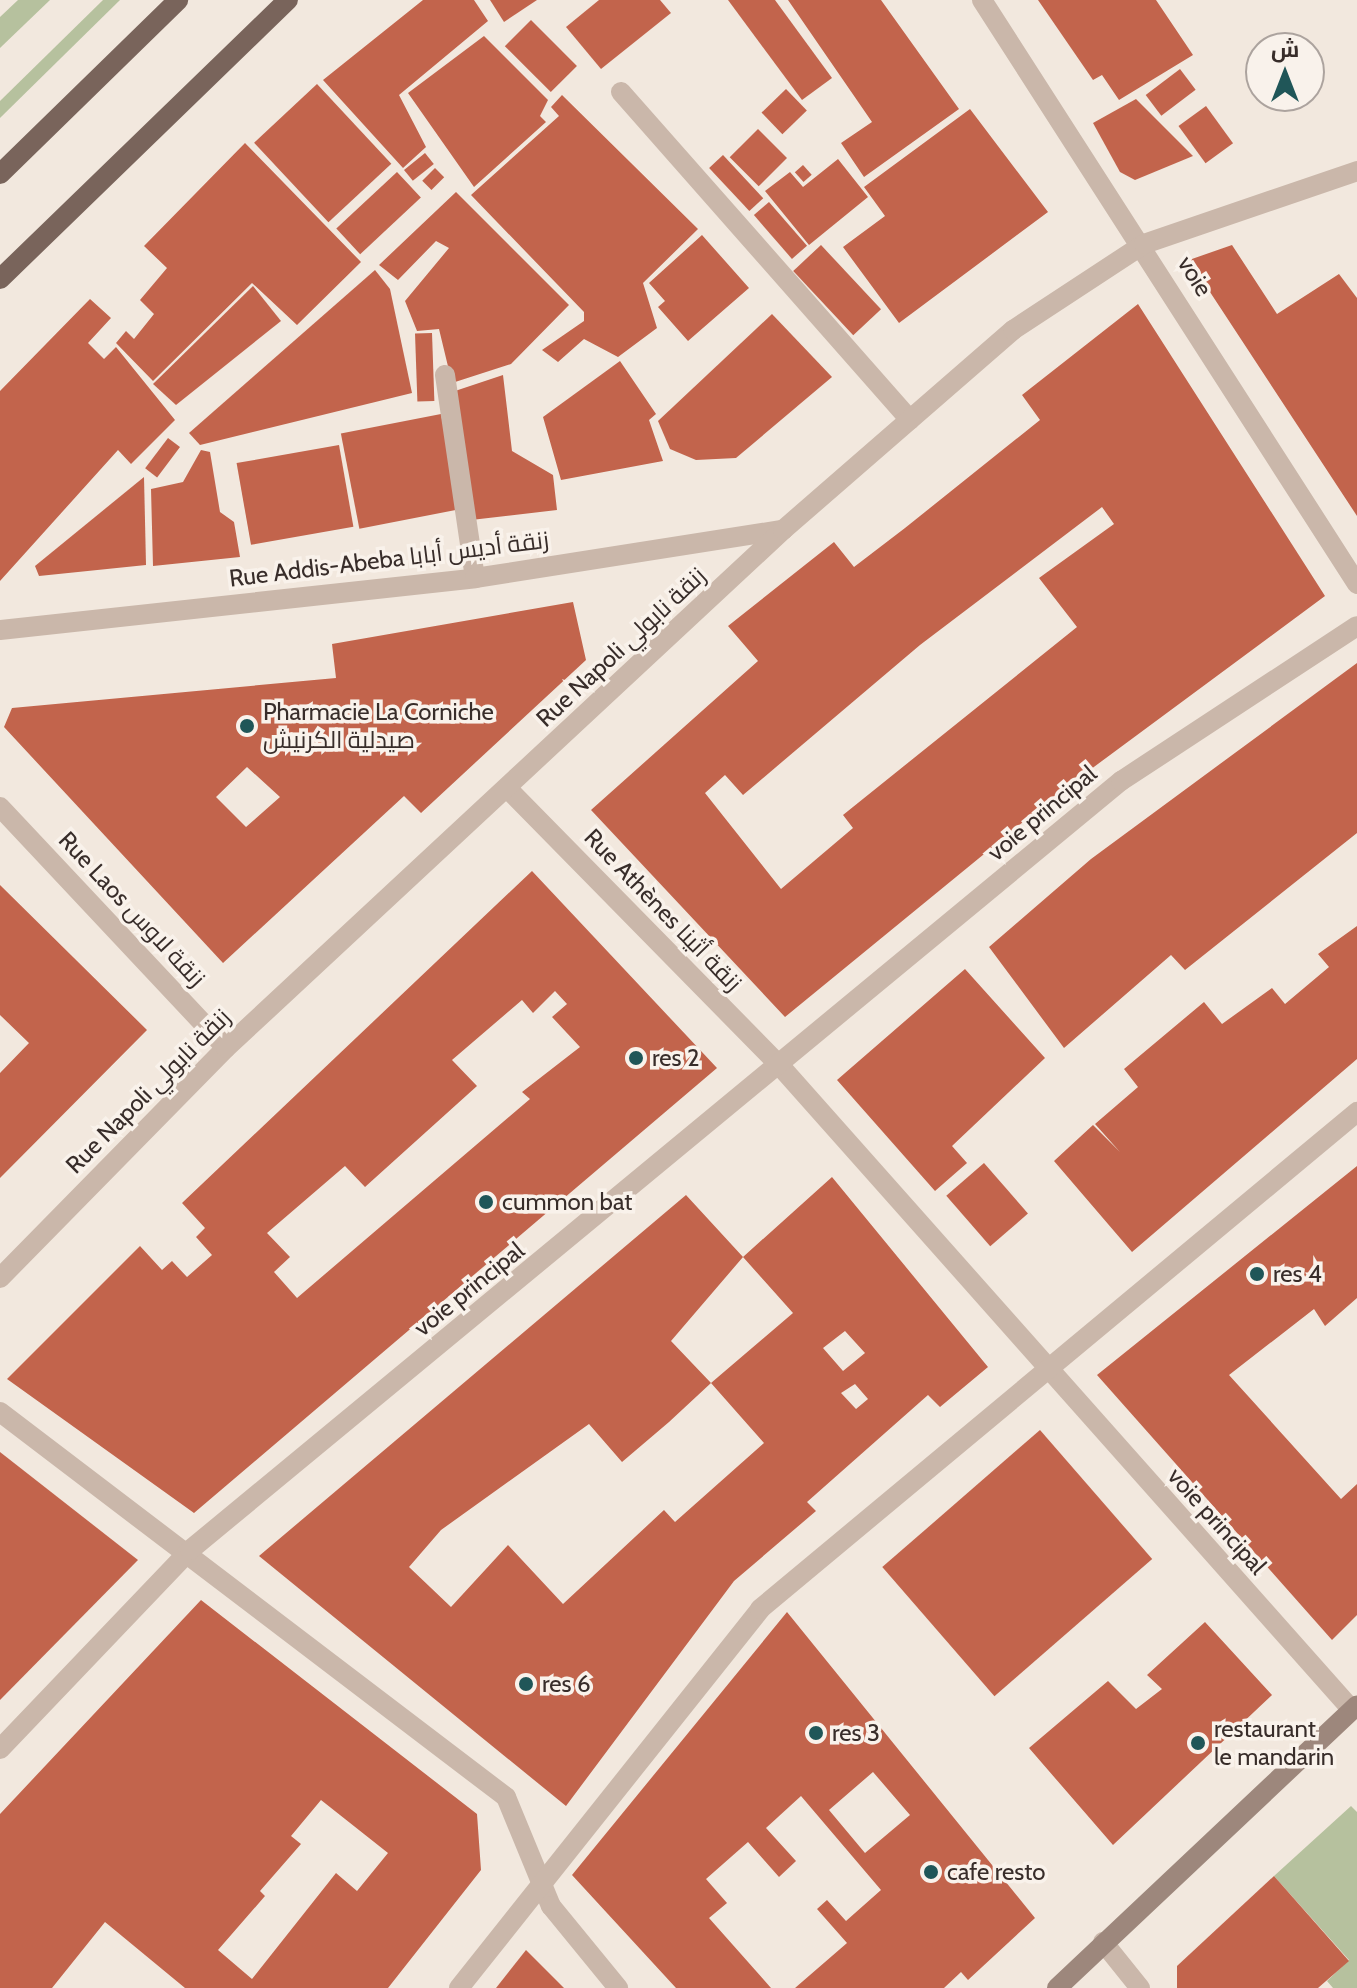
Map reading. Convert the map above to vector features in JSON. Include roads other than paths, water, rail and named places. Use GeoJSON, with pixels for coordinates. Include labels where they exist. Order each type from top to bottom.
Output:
{"type":"FeatureCollection","features":[{"type":"Feature","properties":{"kind":"main road"},"geometry":{"type":"LineString","coordinates":[[0,174],[178,0]]}},
{"type":"Feature","properties":{"kind":"main road"},"geometry":{"type":"LineString","coordinates":[[0,279],[288,0]]}},
{"type":"Feature","properties":{"kind":"street","name":"voie"},"geometry":{"type":"LineString","coordinates":[[982,0],[1144,244],[1357,584]]}},
{"type":"Feature","properties":{"kind":"street"},"geometry":{"type":"LineString","coordinates":[[621,92],[910,420]]}},
{"type":"Feature","properties":{"kind":"street","name":"Rue Napoli زنقة نابولي"},"geometry":{"type":"LineString","coordinates":[[0,1278],[226,1048],[783,530],[1013,330],[1144,244],[1357,171]]}},
{"type":"Feature","properties":{"kind":"street"},"geometry":{"type":"LineString","coordinates":[[445,375],[475,578]]}},
{"type":"Feature","properties":{"kind":"street","name":"Rue Addis-Abeba زنقة أديس أبابا"},"geometry":{"type":"LineString","coordinates":[[0,630],[475,578],[783,530]]}},
{"type":"Feature","properties":{"kind":"street","name":"voie principal"},"geometry":{"type":"LineString","coordinates":[[0,1749],[190,1550],[781,1067],[1121,781],[1357,626]]}},
{"type":"Feature","properties":{"kind":"street","name":"Rue Athènes زنقة أثينا"},"geometry":{"type":"LineString","coordinates":[[508,789],[781,1067]]}},
{"type":"Feature","properties":{"kind":"street","name":"Rue Laos زنقة لاوس"},"geometry":{"type":"LineString","coordinates":[[0,807],[226,1048]]}},
{"type":"Feature","properties":{"kind":"street","name":"voie principal"},"geometry":{"type":"LineString","coordinates":[[781,1067],[1044,1367],[1354,1708],[1057,1988]]}},
{"type":"Feature","properties":{"kind":"street"},"geometry":{"type":"LineString","coordinates":[[459,1988],[760,1609],[1044,1367],[1357,1112]]}},
{"type":"Feature","properties":{"kind":"street"},"geometry":{"type":"LineString","coordinates":[[0,1412],[190,1550],[506,1797],[569,1936],[618,1988]]}},
{"type":"Feature","properties":{"kind":"street"},"geometry":{"type":"LineString","coordinates":[[1103,1942],[1140,1988]]}},
{"type":"Feature","properties":{"kind":"place","name":"Pharmacie La Corniche صيدلية الكرنيش"},"geometry":{"type":"Point","coordinates":[247,726]}},
{"type":"Feature","properties":{"kind":"place","name":"res 2"},"geometry":{"type":"Point","coordinates":[636,1058]}},
{"type":"Feature","properties":{"kind":"place","name":"cummon bat"},"geometry":{"type":"Point","coordinates":[486,1202]}},
{"type":"Feature","properties":{"kind":"place","name":"res 4"},"geometry":{"type":"Point","coordinates":[1257,1274]}},
{"type":"Feature","properties":{"kind":"place","name":"res 6"},"geometry":{"type":"Point","coordinates":[526,1684]}},
{"type":"Feature","properties":{"kind":"place","name":"res 3"},"geometry":{"type":"Point","coordinates":[816,1733]}},
{"type":"Feature","properties":{"kind":"place","name":"restaurant le mandarin"},"geometry":{"type":"Point","coordinates":[1198,1743]}},
{"type":"Feature","properties":{"kind":"place","name":"cafe resto"},"geometry":{"type":"Point","coordinates":[931,1872]}}]}
